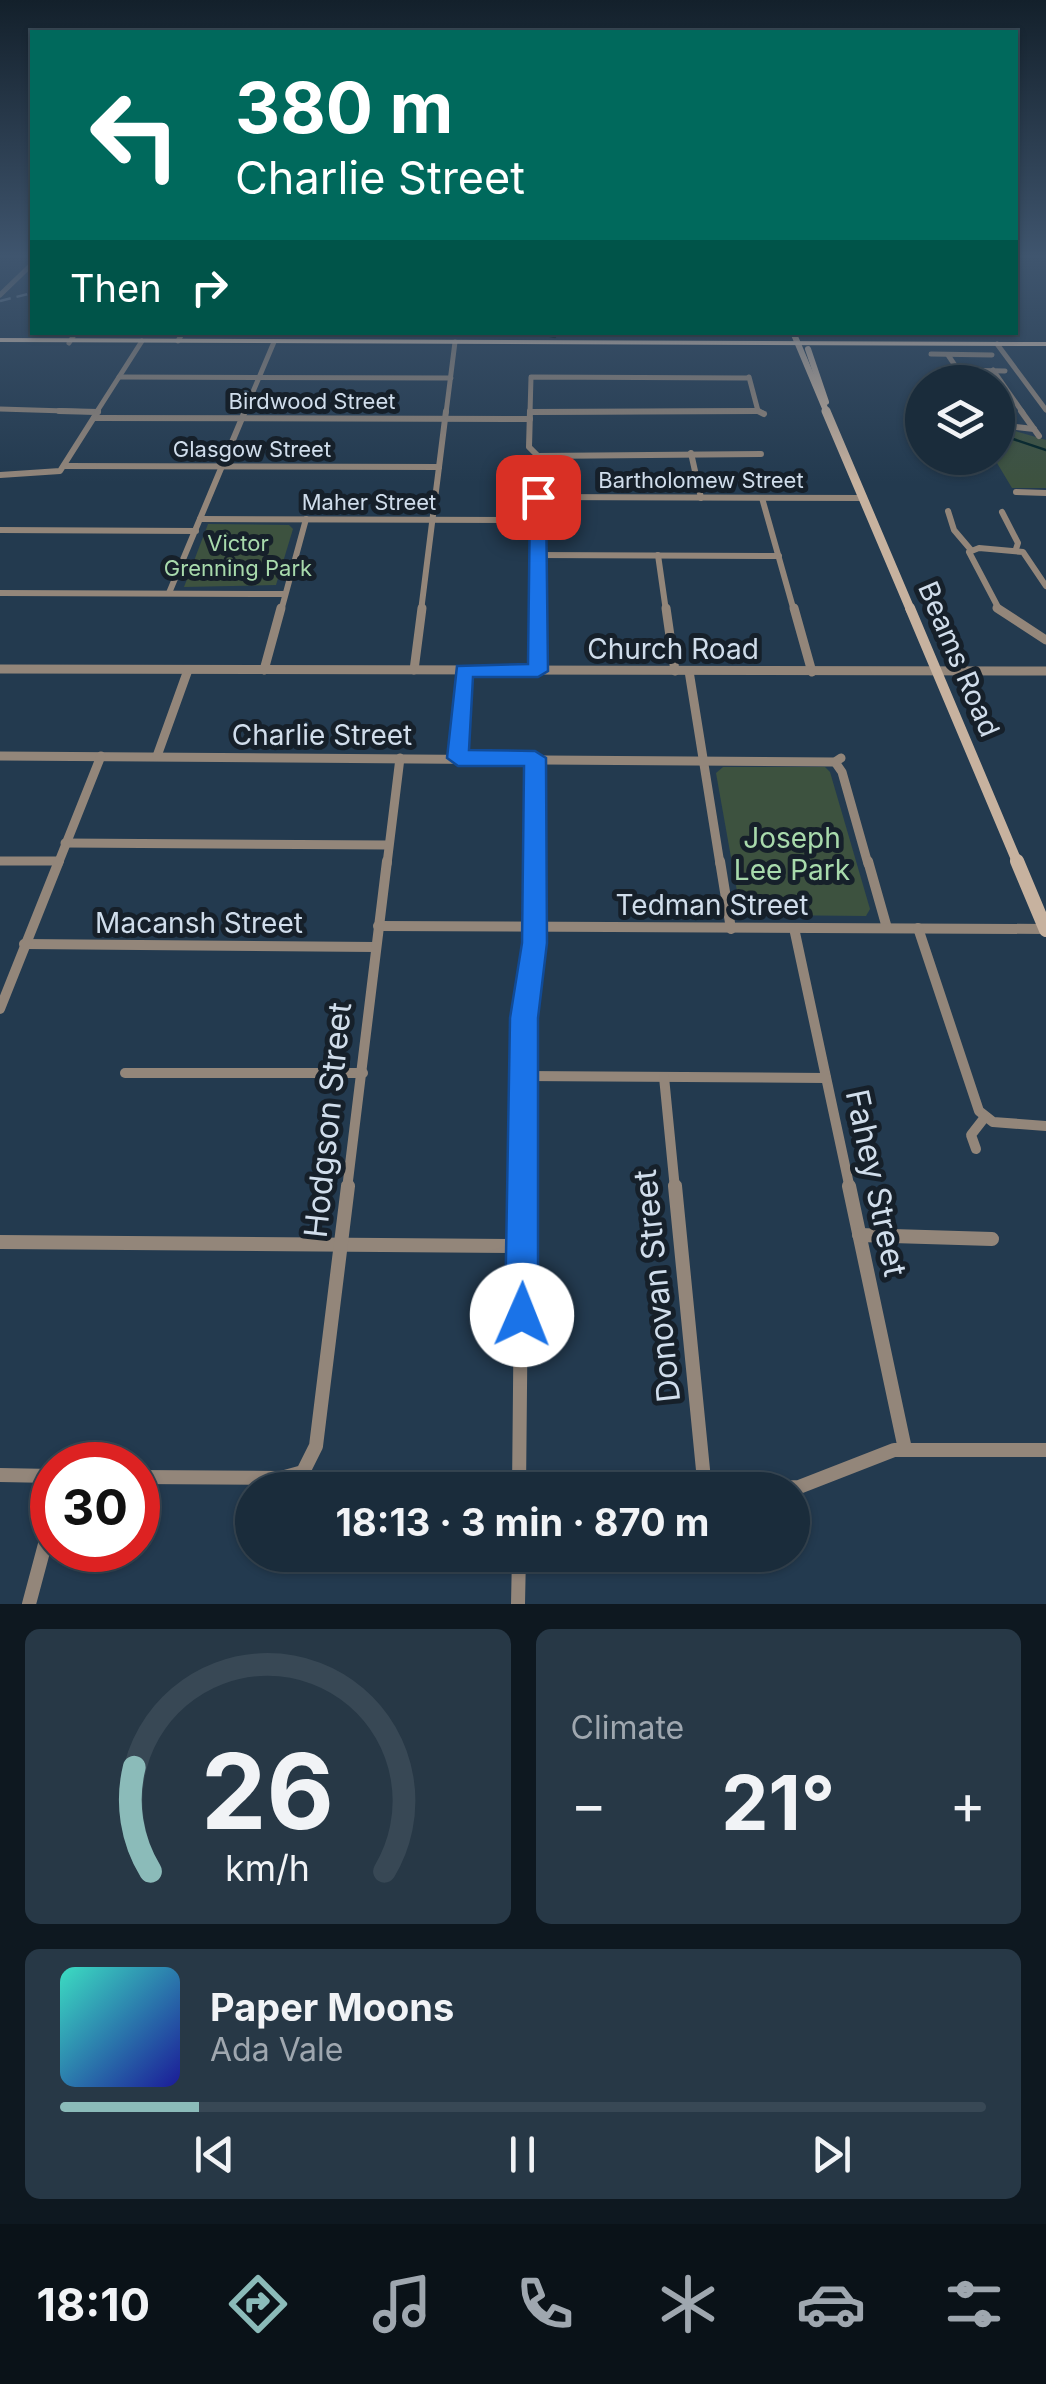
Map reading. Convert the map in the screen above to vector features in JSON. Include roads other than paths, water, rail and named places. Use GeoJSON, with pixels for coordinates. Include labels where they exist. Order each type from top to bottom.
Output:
{"type":"FeatureCollection","features":[{"type":"Feature","properties":{"kind":"main road","name":"Beams Road"},"geometry":{"type":"LineString","coordinates":[[794,335],[801,343]]}},
{"type":"Feature","properties":{"kind":"main road","name":"Beams Road"},"geometry":{"type":"LineString","coordinates":[[800,335],[825,406],[1046,930]]}},
{"type":"Feature","properties":{"kind":"main road"},"geometry":{"type":"LineString","coordinates":[[0,342],[181,337],[274,342],[325,337],[455,342],[680,338],[801,343],[1046,344]]}},
{"type":"Feature","properties":{"kind":"street"},"geometry":{"type":"LineString","coordinates":[[61,469],[142,341]]}},
{"type":"Feature","properties":{"kind":"street"},"geometry":{"type":"LineString","coordinates":[[169,593],[274,342]]}},
{"type":"Feature","properties":{"kind":"street"},"geometry":{"type":"LineString","coordinates":[[414,670],[455,342]]}},
{"type":"Feature","properties":{"kind":"street"},"geometry":{"type":"LineString","coordinates":[[997,344],[1046,410]]}},
{"type":"Feature","properties":{"kind":"street"},"geometry":{"type":"LineString","coordinates":[[932,354],[992,355]]}},
{"type":"Feature","properties":{"kind":"street"},"geometry":{"type":"LineString","coordinates":[[948,354],[955,365]]}},
{"type":"Feature","properties":{"kind":"street"},"geometry":{"type":"LineString","coordinates":[[120,377],[451,378]]}},
{"type":"Feature","properties":{"kind":"street","name":"Birdwood Street"},"geometry":{"type":"LineString","coordinates":[[0,409],[96,415],[445,419],[761,412],[749,377],[531,377],[530,416]]}},
{"type":"Feature","properties":{"kind":"street"},"geometry":{"type":"LineString","coordinates":[[1015,382],[1026,382]]}},
{"type":"Feature","properties":{"kind":"street"},"geometry":{"type":"LineString","coordinates":[[1015,401],[1037,432],[1015,428]]}},
{"type":"Feature","properties":{"kind":"street"},"geometry":{"type":"LineString","coordinates":[[530,416],[530,448],[538,456],[538,671]]}},
{"type":"Feature","properties":{"kind":"street"},"geometry":{"type":"LineString","coordinates":[[692,454],[701,498]]}},
{"type":"Feature","properties":{"kind":"street"},"geometry":{"type":"LineString","coordinates":[[538,456],[762,454]]}},
{"type":"Feature","properties":{"kind":"street","name":"Glasgow Street"},"geometry":{"type":"LineString","coordinates":[[2,478],[61,469],[440,467]]}},
{"type":"Feature","properties":{"kind":"street"},"geometry":{"type":"LineString","coordinates":[[1016,492],[1046,494]]}},
{"type":"Feature","properties":{"kind":"street","name":"Bartholomew Street"},"geometry":{"type":"LineString","coordinates":[[538,497],[864,498]]}},
{"type":"Feature","properties":{"kind":"street"},"geometry":{"type":"LineString","coordinates":[[762,498],[812,672]]}},
{"type":"Feature","properties":{"kind":"street"},"geometry":{"type":"LineString","coordinates":[[948,511],[954,530],[971,550],[970,556],[997,609],[1046,640]]}},
{"type":"Feature","properties":{"kind":"street"},"geometry":{"type":"LineString","coordinates":[[1002,512],[1018,543],[1016,549]]}},
{"type":"Feature","properties":{"kind":"street","name":"Maher Street"},"geometry":{"type":"LineString","coordinates":[[200,519],[537,520]]}},
{"type":"Feature","properties":{"kind":"street"},"geometry":{"type":"LineString","coordinates":[[264,670],[306,519]]}},
{"type":"Feature","properties":{"kind":"street"},"geometry":{"type":"LineString","coordinates":[[0,530],[196,531]]}},
{"type":"Feature","properties":{"kind":"street"},"geometry":{"type":"LineString","coordinates":[[971,550],[1016,549],[1027,555],[1046,586]]}},
{"type":"Feature","properties":{"kind":"street"},"geometry":{"type":"LineString","coordinates":[[538,555],[779,556]]}},
{"type":"Feature","properties":{"kind":"street"},"geometry":{"type":"LineString","coordinates":[[658,555],[676,671]]}},
{"type":"Feature","properties":{"kind":"street"},"geometry":{"type":"LineString","coordinates":[[0,593],[285,594]]}},
{"type":"Feature","properties":{"kind":"street","name":"Church Road"},"geometry":{"type":"LineString","coordinates":[[0,669],[1046,672]]}},
{"type":"Feature","properties":{"kind":"street"},"geometry":{"type":"LineString","coordinates":[[157,756],[188,670]]}},
{"type":"Feature","properties":{"kind":"street"},"geometry":{"type":"LineString","coordinates":[[458,758],[464,670]]}},
{"type":"Feature","properties":{"kind":"street"},"geometry":{"type":"LineString","coordinates":[[689,671],[731,929]]}},
{"type":"Feature","properties":{"kind":"street","name":"Charlie Street"},"geometry":{"type":"LineString","coordinates":[[0,756],[704,759]]}},
{"type":"Feature","properties":{"kind":"street"},"geometry":{"type":"LineString","coordinates":[[0,1009],[3,990],[101,756]]}},
{"type":"Feature","properties":{"kind":"street","name":"Hodgson Street"},"geometry":{"type":"LineString","coordinates":[[160,1477],[306,1478],[316,1446],[400,758]]}},
{"type":"Feature","properties":{"kind":"street"},"geometry":{"type":"LineString","coordinates":[[520,1472],[524,1007],[535,927],[535,758]]}},
{"type":"Feature","properties":{"kind":"street"},"geometry":{"type":"LineString","coordinates":[[704,759],[838,760],[887,928]]}},
{"type":"Feature","properties":{"kind":"street"},"geometry":{"type":"LineString","coordinates":[[65,843],[388,844]]}},
{"type":"Feature","properties":{"kind":"street"},"geometry":{"type":"LineString","coordinates":[[0,860],[58,861]]}},
{"type":"Feature","properties":{"kind":"street","name":"Tedman Street"},"geometry":{"type":"LineString","coordinates":[[378,926],[1046,930]]}},
{"type":"Feature","properties":{"kind":"street","name":"Fahey Street"},"geometry":{"type":"LineString","coordinates":[[794,928],[905,1448]]}},
{"type":"Feature","properties":{"kind":"street"},"geometry":{"type":"LineString","coordinates":[[918,928],[985,1117],[1002,1124],[1046,1126]]}},
{"type":"Feature","properties":{"kind":"street","name":"Macansh Street"},"geometry":{"type":"LineString","coordinates":[[24,944],[375,947]]}},
{"type":"Feature","properties":{"kind":"street"},"geometry":{"type":"LineString","coordinates":[[124,1073],[363,1073]]}},
{"type":"Feature","properties":{"kind":"street"},"geometry":{"type":"LineString","coordinates":[[523,1076],[826,1078]]}},
{"type":"Feature","properties":{"kind":"street","name":"Donovan Street"},"geometry":{"type":"LineString","coordinates":[[664,1077],[703,1472]]}},
{"type":"Feature","properties":{"kind":"street"},"geometry":{"type":"LineString","coordinates":[[976,1149],[971,1135],[985,1117]]}},
{"type":"Feature","properties":{"kind":"street"},"geometry":{"type":"LineString","coordinates":[[859,1235],[992,1239]]}},
{"type":"Feature","properties":{"kind":"street"},"geometry":{"type":"LineString","coordinates":[[0,1242],[523,1246]]}},
{"type":"Feature","properties":{"kind":"street"},"geometry":{"type":"LineString","coordinates":[[810,1482],[875,1454],[905,1448],[1046,1450]]}},
{"type":"Feature","properties":{"kind":"street"},"geometry":{"type":"LineString","coordinates":[[0,1475],[30,1476]]}},
{"type":"Feature","properties":{"kind":"street"},"geometry":{"type":"LineString","coordinates":[[29,1604],[38,1572]]}},
{"type":"Feature","properties":{"kind":"street"},"geometry":{"type":"LineString","coordinates":[[518,1604],[519,1572]]}},
{"type":"Feature","properties":{"kind":"waterway"},"geometry":{"type":"LineString","coordinates":[[545,335],[555,337]]}},
{"type":"Feature","properties":{"kind":"waterway"},"geometry":{"type":"LineString","coordinates":[[1015,440],[1046,450]]}},
{"type":"Feature","properties":{"kind":"park label","name":"Victor Grenning Park"},"geometry":{"type":"Point","coordinates":[238,556]}},
{"type":"Feature","properties":{"kind":"park label","name":"Joseph Lee Park"},"geometry":{"type":"Point","coordinates":[792,854]}}]}
